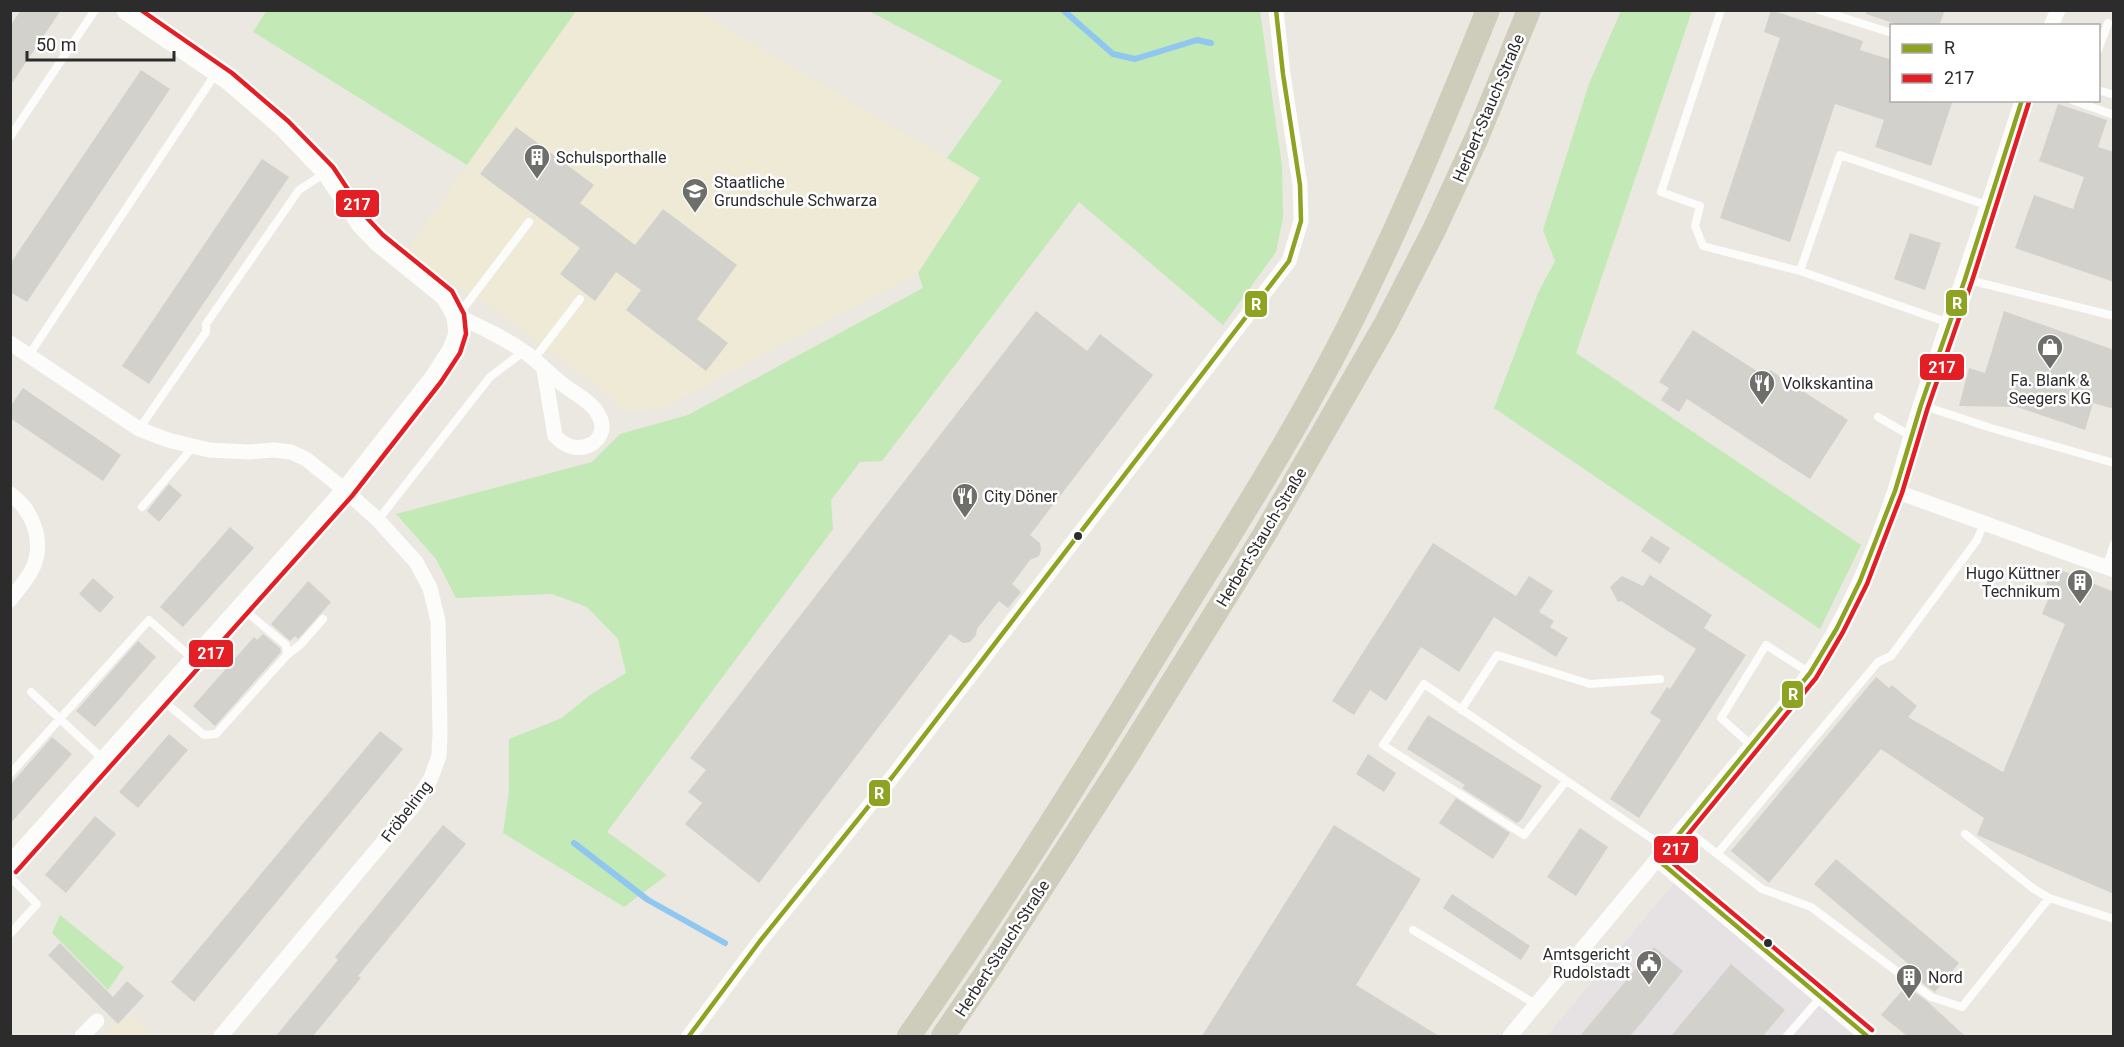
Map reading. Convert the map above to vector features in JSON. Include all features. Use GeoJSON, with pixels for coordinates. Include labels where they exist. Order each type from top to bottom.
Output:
{"type":"FeatureCollection","features":[{"type":"Feature","properties":{"kind":"main road","name":"Herbert-Stauch-Straße"},"geometry":{"type":"LineString","coordinates":[[909,1036],[967,953],[1104,740],[1319,384],[1359,306],[1392,234],[1488,10]]}},
{"type":"Feature","properties":{"kind":"main road","name":"Herbert-Stauch-Straße"},"geometry":{"type":"LineString","coordinates":[[943,1036],[991,966],[1264,536],[1373,345],[1434,230],[1478,135],[1527,12]]}},
{"type":"Feature","properties":{"kind":"street"},"geometry":{"type":"LineString","coordinates":[[10,867],[346,491],[435,378],[453,350],[459,333],[457,316],[446,296],[378,241],[361,223],[327,172],[267,111],[127,10]]}},
{"type":"Feature","properties":{"kind":"street"},"geometry":{"type":"LineString","coordinates":[[689,1036],[760,941],[893,776],[1289,261],[1301,221],[1300,194],[1276,10]]}},
{"type":"Feature","properties":{"kind":"street"},"geometry":{"type":"LineString","coordinates":[[2052,24],[2058,10]]}},
{"type":"Feature","properties":{"kind":"street"},"geometry":{"type":"LineString","coordinates":[[1510,1036],[1752,746],[1810,673],[1837,628],[1860,581],[1895,491],[1921,405],[1965,279],[2021,102]]}},
{"type":"Feature","properties":{"kind":"street"},"geometry":{"type":"LineString","coordinates":[[457,316],[486,330],[534,360],[594,409],[601,417],[602,426],[592,445],[573,448],[562,444],[555,436],[534,360]]}},
{"type":"Feature","properties":{"kind":"street","name":"Fröbelring"},"geometry":{"type":"LineString","coordinates":[[10,343],[139,429],[209,450],[249,452],[274,450],[291,452],[306,459],[378,520],[416,562],[430,588],[438,621],[440,734],[439,756],[431,778],[414,805],[221,1036]]}},
{"type":"Feature","properties":{"kind":"street"},"geometry":{"type":"LineString","coordinates":[[1895,491],[2110,569]]}},
{"type":"Feature","properties":{"kind":"street"},"geometry":{"type":"LineString","coordinates":[[10,494],[21,504],[32,521],[37,537],[38,552],[31,571],[10,600]]}},
{"type":"Feature","properties":{"kind":"street"},"geometry":{"type":"LineString","coordinates":[[1663,854],[1867,1036]]}},
{"type":"Feature","properties":{"kind":"street"},"geometry":{"type":"LineString","coordinates":[[82,1036],[98,1021]]}},
{"type":"Feature","properties":{"kind":"lane"},"geometry":{"type":"LineString","coordinates":[[10,137],[95,10]]}},
{"type":"Feature","properties":{"kind":"lane"},"geometry":{"type":"LineString","coordinates":[[1721,10],[1661,192],[1700,206],[1695,226],[1704,246],[1800,271],[1949,323]]}},
{"type":"Feature","properties":{"kind":"lane"},"geometry":{"type":"LineString","coordinates":[[1819,10],[1890,32]]}},
{"type":"Feature","properties":{"kind":"lane"},"geometry":{"type":"LineString","coordinates":[[2100,45],[2108,23]]}},
{"type":"Feature","properties":{"kind":"lane"},"geometry":{"type":"LineString","coordinates":[[29,355],[216,72]]}},
{"type":"Feature","properties":{"kind":"lane"},"geometry":{"type":"LineString","coordinates":[[2078,102],[2114,115]]}},
{"type":"Feature","properties":{"kind":"lane"},"geometry":{"type":"LineString","coordinates":[[1800,271],[1840,155],[1989,206]]}},
{"type":"Feature","properties":{"kind":"lane"},"geometry":{"type":"LineString","coordinates":[[139,429],[206,332],[206,324],[299,189],[327,172]]}},
{"type":"Feature","properties":{"kind":"lane"},"geometry":{"type":"LineString","coordinates":[[457,316],[529,222]]}},
{"type":"Feature","properties":{"kind":"lane"},"geometry":{"type":"LineString","coordinates":[[1965,279],[2114,316]]}},
{"type":"Feature","properties":{"kind":"lane"},"geometry":{"type":"LineString","coordinates":[[378,520],[490,377],[534,360],[580,299]]}},
{"type":"Feature","properties":{"kind":"lane"},"geometry":{"type":"LineString","coordinates":[[1921,405],[1991,428],[2114,463]]}},
{"type":"Feature","properties":{"kind":"lane"},"geometry":{"type":"LineString","coordinates":[[1878,417],[1911,436]]}},
{"type":"Feature","properties":{"kind":"lane"},"geometry":{"type":"LineString","coordinates":[[142,507],[193,447]]}},
{"type":"Feature","properties":{"kind":"lane"},"geometry":{"type":"LineString","coordinates":[[1717,854],[1878,662],[1891,656],[1977,540],[1984,523]]}},
{"type":"Feature","properties":{"kind":"lane"},"geometry":{"type":"LineString","coordinates":[[2110,569],[2114,544]]}},
{"type":"Feature","properties":{"kind":"lane"},"geometry":{"type":"LineString","coordinates":[[242,608],[286,645],[286,655]]}},
{"type":"Feature","properties":{"kind":"lane"},"geometry":{"type":"LineString","coordinates":[[161,698],[204,735],[216,734],[286,655],[302,644],[323,618]]}},
{"type":"Feature","properties":{"kind":"lane"},"geometry":{"type":"LineString","coordinates":[[10,774],[149,620],[195,660]]}},
{"type":"Feature","properties":{"kind":"lane"},"geometry":{"type":"LineString","coordinates":[[1752,746],[1721,718],[1766,645],[1810,673]]}},
{"type":"Feature","properties":{"kind":"lane"},"geometry":{"type":"LineString","coordinates":[[1461,710],[1497,655],[1590,684],[1660,679]]}},
{"type":"Feature","properties":{"kind":"lane"},"geometry":{"type":"LineString","coordinates":[[1566,781],[1524,836],[1383,745],[1424,684],[1566,781],[1663,854]]}},
{"type":"Feature","properties":{"kind":"lane"},"geometry":{"type":"LineString","coordinates":[[31,692],[105,760]]}},
{"type":"Feature","properties":{"kind":"lane"},"geometry":{"type":"LineString","coordinates":[[1684,828],[1762,889],[1811,907],[1931,997],[1962,1007],[2049,898]]}},
{"type":"Feature","properties":{"kind":"lane"},"geometry":{"type":"LineString","coordinates":[[1965,834],[2034,889],[2049,898],[2114,919]]}},
{"type":"Feature","properties":{"kind":"lane"},"geometry":{"type":"LineString","coordinates":[[10,877],[37,904],[10,934]]}},
{"type":"Feature","properties":{"kind":"lane"},"geometry":{"type":"LineString","coordinates":[[1413,930],[1537,1005]]}},
{"type":"Feature","properties":{"kind":"lane"},"geometry":{"type":"LineString","coordinates":[[1787,1036],[1821,997]]}},
{"type":"Feature","properties":{"kind":"shaded area","name":"Staatliche Grundschule Schwarza"},"geometry":{"type":"Polygon","coordinates":[[[576,11],[698,11],[980,178],[918,273],[665,407],[631,413],[617,406],[611,397],[482,300],[463,291],[407,250],[576,11]]]}},
{"type":"Feature","properties":{"kind":"shaded area"},"geometry":{"type":"Polygon","coordinates":[[[1674,883],[1855,1036],[1547,1036],[1674,883]]]}},
{"type":"Feature","properties":{"kind":"shaded area"},"geometry":{"type":"Polygon","coordinates":[[[131,1014],[153,1036],[102,1036],[131,1014]]]}},
{"type":"Feature","properties":{"kind":"green space"},"geometry":{"type":"Polygon","coordinates":[[[267,10],[576,11],[467,165],[253,32],[267,10]]]}},
{"type":"Feature","properties":{"kind":"green space"},"geometry":{"type":"Polygon","coordinates":[[[869,11],[1260,11],[1282,166],[1283,217],[1276,252],[1223,325],[1079,202],[882,461],[860,462],[831,500],[833,529],[607,832],[667,875],[624,907],[503,833],[509,791],[509,739],[562,718],[590,695],[626,673],[618,639],[587,607],[552,594],[456,598],[436,559],[396,514],[592,462],[620,434],[688,415],[923,288],[918,273],[980,178],[947,158],[1002,81],[869,11]]]}},
{"type":"Feature","properties":{"kind":"green space"},"geometry":{"type":"Polygon","coordinates":[[[1621,11],[1692,11],[1576,353],[1861,545],[1820,629],[1494,408],[1538,293],[1555,261],[1543,230],[1589,84],[1621,11]]]}},
{"type":"Feature","properties":{"kind":"green space"},"geometry":{"type":"Polygon","coordinates":[[[60,915],[124,967],[108,990],[52,933],[60,915]]]}},
{"type":"Feature","properties":{"kind":"building"},"geometry":{"type":"Polygon","coordinates":[[[21,10],[61,10],[10,86],[10,26],[21,10]]]}},
{"type":"Feature","properties":{"kind":"building"},"geometry":{"type":"Polygon","coordinates":[[[1771,10],[1863,41],[1860,50],[1890,59],[1890,102],[1952,102],[1931,166],[1875,147],[1884,120],[1835,104],[1790,242],[1720,218],[1780,38],[1764,32],[1771,10]]]}},
{"type":"Feature","properties":{"kind":"building"},"geometry":{"type":"Polygon","coordinates":[[[1866,10],[1945,10],[1940,24],[1896,24],[1866,14],[1866,10]]]}},
{"type":"Feature","properties":{"kind":"building"},"geometry":{"type":"Polygon","coordinates":[[[141,70],[170,89],[27,302],[10,292],[10,264],[141,70]]]}},
{"type":"Feature","properties":{"kind":"building"},"geometry":{"type":"Polygon","coordinates":[[[2058,104],[2107,120],[2098,147],[2114,152],[2114,282],[2015,248],[2034,195],[2073,209],[2084,177],[2039,161],[2058,104]]]}},
{"type":"Feature","properties":{"kind":"building"},"geometry":{"type":"Polygon","coordinates":[[[516,127],[594,185],[580,203],[635,245],[663,209],[737,265],[697,319],[728,343],[706,371],[626,310],[641,290],[616,272],[595,301],[560,274],[580,248],[480,174],[516,127]]]}},
{"type":"Feature","properties":{"kind":"building"},"geometry":{"type":"Polygon","coordinates":[[[262,159],[289,177],[149,384],[122,366],[262,159]]]}},
{"type":"Feature","properties":{"kind":"building"},"geometry":{"type":"Polygon","coordinates":[[[1910,233],[1941,243],[1925,290],[1894,279],[1910,233]]]}},
{"type":"Feature","properties":{"kind":"building"},"geometry":{"type":"Polygon","coordinates":[[[1036,311],[1087,351],[1100,334],[1153,375],[1030,535],[1040,543],[1041,550],[1039,556],[1030,560],[1012,584],[1021,592],[1008,608],[999,601],[970,642],[963,643],[950,634],[759,883],[685,824],[702,803],[688,792],[706,770],[690,758],[1036,311]]]}},
{"type":"Feature","properties":{"kind":"building","name":"Fa. Blank & Seegers KG"},"geometry":{"type":"Polygon","coordinates":[[[2004,311],[2114,350],[2114,409],[2093,403],[2085,430],[2017,407],[1959,406],[1969,368],[1985,373],[2004,311]]]}},
{"type":"Feature","properties":{"kind":"building","name":"Volkskantina"},"geometry":{"type":"Polygon","coordinates":[[[1693,330],[1766,377],[1770,370],[1848,420],[1810,479],[1687,399],[1679,412],[1661,400],[1669,388],[1659,382],[1693,330]]]}},
{"type":"Feature","properties":{"kind":"building"},"geometry":{"type":"Polygon","coordinates":[[[23,388],[121,455],[103,481],[10,418],[10,407],[23,388]]]}},
{"type":"Feature","properties":{"kind":"building"},"geometry":{"type":"Polygon","coordinates":[[[169,484],[182,495],[159,522],[147,511],[169,484]]]}},
{"type":"Feature","properties":{"kind":"building"},"geometry":{"type":"Polygon","coordinates":[[[230,527],[254,548],[183,627],[160,607],[230,527]]]}},
{"type":"Feature","properties":{"kind":"building"},"geometry":{"type":"Polygon","coordinates":[[[1651,536],[1670,548],[1660,564],[1641,551],[1651,536]]]}},
{"type":"Feature","properties":{"kind":"building"},"geometry":{"type":"Polygon","coordinates":[[[1433,543],[1516,596],[1529,576],[1553,591],[1539,612],[1554,621],[1550,627],[1568,638],[1556,657],[1494,617],[1459,672],[1421,647],[1386,701],[1370,690],[1354,715],[1332,701],[1433,543]]]}},
{"type":"Feature","properties":{"kind":"building"},"geometry":{"type":"Polygon","coordinates":[[[2061,570],[2114,592],[2114,894],[1977,835],[1984,818],[1881,749],[1769,883],[1731,851],[1876,677],[1889,688],[1892,685],[1917,706],[1908,717],[2003,772],[2065,624],[2042,614],[2049,597],[2042,594],[2049,577],[2057,581],[2061,570]]]}},
{"type":"Feature","properties":{"kind":"building"},"geometry":{"type":"Polygon","coordinates":[[[1650,575],[1712,615],[1704,628],[1746,655],[1639,818],[1610,799],[1661,720],[1650,713],[1667,687],[1670,689],[1696,649],[1621,601],[1618,602],[1610,587],[1622,576],[1643,586],[1650,575]]]}},
{"type":"Feature","properties":{"kind":"building"},"geometry":{"type":"Polygon","coordinates":[[[93,578],[114,597],[100,613],[79,594],[93,578]]]}},
{"type":"Feature","properties":{"kind":"building"},"geometry":{"type":"Polygon","coordinates":[[[308,581],[331,602],[298,639],[295,636],[290,641],[271,624],[308,581]]]}},
{"type":"Feature","properties":{"kind":"building"},"geometry":{"type":"Polygon","coordinates":[[[263,634],[280,648],[281,652],[215,726],[193,706],[254,637],[257,640],[263,634]]]}},
{"type":"Feature","properties":{"kind":"building"},"geometry":{"type":"Polygon","coordinates":[[[138,641],[156,657],[95,727],[76,711],[138,641]]]}},
{"type":"Feature","properties":{"kind":"building"},"geometry":{"type":"Polygon","coordinates":[[[1428,715],[1542,786],[1521,820],[1517,823],[1462,788],[1465,785],[1407,749],[1428,715]]]}},
{"type":"Feature","properties":{"kind":"building"},"geometry":{"type":"Polygon","coordinates":[[[380,731],[403,749],[194,1002],[171,982],[380,731]]]}},
{"type":"Feature","properties":{"kind":"building"},"geometry":{"type":"Polygon","coordinates":[[[169,734],[188,750],[138,808],[119,792],[169,734]]]}},
{"type":"Feature","properties":{"kind":"building"},"geometry":{"type":"Polygon","coordinates":[[[52,737],[72,754],[10,824],[10,785],[52,737]]]}},
{"type":"Feature","properties":{"kind":"building"},"geometry":{"type":"Polygon","coordinates":[[[1368,754],[1396,773],[1384,792],[1356,774],[1368,754]]]}},
{"type":"Feature","properties":{"kind":"building"},"geometry":{"type":"Polygon","coordinates":[[[1456,798],[1510,833],[1493,859],[1439,823],[1456,798]]]}},
{"type":"Feature","properties":{"kind":"building"},"geometry":{"type":"Polygon","coordinates":[[[95,816],[116,834],[66,893],[45,875],[95,816]]]}},
{"type":"Feature","properties":{"kind":"building"},"geometry":{"type":"Polygon","coordinates":[[[443,825],[466,844],[358,976],[361,978],[313,1036],[276,1036],[338,960],[335,957],[443,825]]]}},
{"type":"Feature","properties":{"kind":"building"},"geometry":{"type":"Polygon","coordinates":[[[1334,825],[1421,879],[1356,985],[1439,1036],[1202,1036],[1334,825]]]}},
{"type":"Feature","properties":{"kind":"building"},"geometry":{"type":"Polygon","coordinates":[[[1580,828],[1608,847],[1576,896],[1547,877],[1580,828]]]}},
{"type":"Feature","properties":{"kind":"building"},"geometry":{"type":"Polygon","coordinates":[[[1836,859],[1959,963],[1935,992],[1914,977],[1918,972],[1814,884],[1836,859]]]}},
{"type":"Feature","properties":{"kind":"building"},"geometry":{"type":"Polygon","coordinates":[[[1452,894],[1530,946],[1521,960],[1443,908],[1452,894]]]}},
{"type":"Feature","properties":{"kind":"building"},"geometry":{"type":"Polygon","coordinates":[[[60,943],[113,997],[127,981],[144,996],[118,1024],[48,955],[60,943]]]}},
{"type":"Feature","properties":{"kind":"building"},"geometry":{"type":"Polygon","coordinates":[[[1654,947],[1683,971],[1642,1022],[1630,1036],[1580,1036],[1654,947]]]}},
{"type":"Feature","properties":{"kind":"building"},"geometry":{"type":"Polygon","coordinates":[[[1731,964],[1785,1010],[1763,1036],[1671,1036],[1731,964]]]}},
{"type":"Feature","properties":{"kind":"building","name":"Nord"},"geometry":{"type":"Polygon","coordinates":[[[1906,986],[1927,1001],[1965,1036],[1907,1036],[1881,1015],[1906,986]]]}},
{"type":"Feature","properties":{"kind":"waterway"},"geometry":{"type":"LineString","coordinates":[[1063,10],[1113,54],[1135,59],[1197,40],[1211,43]]}},
{"type":"Feature","properties":{"kind":"waterway"},"geometry":{"type":"LineString","coordinates":[[574,843],[648,900],[725,943]]}},
{"type":"Feature","properties":{"kind":"transit line","name":"217"},"geometry":{"type":"LineString","coordinates":[[16,872],[352,496],[441,382],[460,353],[466,334],[464,314],[452,291],[383,235],[367,218],[333,167],[288,121],[232,73],[141,10]]}},
{"type":"Feature","properties":{"kind":"transit line","name":"R"},"geometry":{"type":"LineString","coordinates":[[689,1036],[760,941],[893,776],[1289,261],[1301,221],[1300,185],[1276,10]]}},
{"type":"Feature","properties":{"kind":"transit line","name":"R"},"geometry":{"type":"LineString","coordinates":[[1658,860],[1810,673],[1837,628],[1860,581],[1895,491],[1921,405],[1965,279],[2021,102]]}},
{"type":"Feature","properties":{"kind":"transit line","name":"217"},"geometry":{"type":"LineString","coordinates":[[1872,1030],[1668,859],[1816,678],[1867,584],[1902,493],[1928,407],[1972,281],[2029,102]]}},
{"type":"Feature","properties":{"kind":"transit line","name":"R"},"geometry":{"type":"LineString","coordinates":[[1658,860],[1867,1036]]}},
{"type":"Feature","properties":{"kind":"place","name":"Schulsporthalle"},"geometry":{"type":"Point","coordinates":[537,180]}},
{"type":"Feature","properties":{"kind":"place","name":"Staatliche Grundschule Schwarza"},"geometry":{"type":"Point","coordinates":[695,214]}},
{"type":"Feature","properties":{"kind":"place","name":"Fa. Blank & Seegers KG"},"geometry":{"type":"Point","coordinates":[2050,370]}},
{"type":"Feature","properties":{"kind":"place","name":"Volkskantina"},"geometry":{"type":"Point","coordinates":[1762,406]}},
{"type":"Feature","properties":{"kind":"place","name":"City Döner"},"geometry":{"type":"Point","coordinates":[965,519]}},
{"type":"Feature","properties":{"kind":"place","name":"Hugo Küttner Technikum"},"geometry":{"type":"Point","coordinates":[2080,605]}},
{"type":"Feature","properties":{"kind":"place","name":"Amtsgericht Rudolstadt"},"geometry":{"type":"Point","coordinates":[1649,986]}},
{"type":"Feature","properties":{"kind":"place","name":"Nord"},"geometry":{"type":"Point","coordinates":[1909,1000]}}]}
